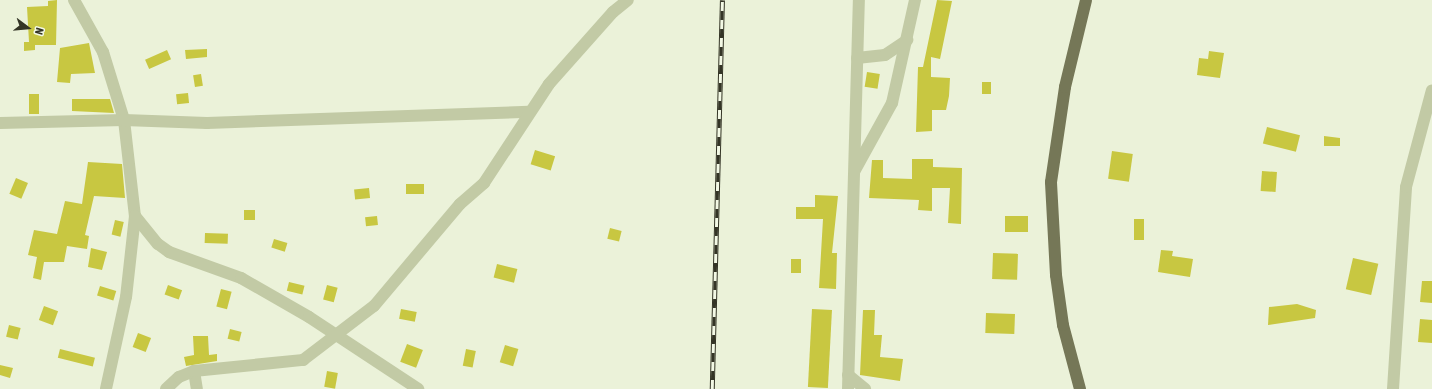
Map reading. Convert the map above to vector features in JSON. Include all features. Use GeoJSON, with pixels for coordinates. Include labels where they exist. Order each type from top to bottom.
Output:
{"type":"FeatureCollection","features":[{"type":"Feature","properties":{"kind":"main road"},"geometry":{"type":"LineString","coordinates":[[1080,389],[1063,325],[1052,229],[1051,182],[1065,87],[1086,0]]}},
{"type":"Feature","properties":{"kind":"street"},"geometry":{"type":"LineString","coordinates":[[74,0],[103,52],[124,120],[135,216],[126,297],[106,389]]}},
{"type":"Feature","properties":{"kind":"street"},"geometry":{"type":"LineString","coordinates":[[166,389],[179,377],[194,371],[303,360],[332,335],[374,306],[460,204],[484,183],[528,112],[613,12],[628,0]]}},
{"type":"Feature","properties":{"kind":"street"},"geometry":{"type":"LineString","coordinates":[[848,389],[859,0]]}},
{"type":"Feature","properties":{"kind":"street"},"geometry":{"type":"LineString","coordinates":[[854,172],[892,103],[915,0]]}},
{"type":"Feature","properties":{"kind":"street"},"geometry":{"type":"LineString","coordinates":[[857,58],[885,55],[907,40]]}},
{"type":"Feature","properties":{"kind":"street"},"geometry":{"type":"LineString","coordinates":[[1393,389],[1406,188],[1432,90]]}},
{"type":"Feature","properties":{"kind":"street"},"geometry":{"type":"LineString","coordinates":[[0,123],[124,120],[207,123],[528,112]]}},
{"type":"Feature","properties":{"kind":"street"},"geometry":{"type":"LineString","coordinates":[[135,216],[158,244],[169,252],[224,270],[309,317],[332,335],[418,389]]}},
{"type":"Feature","properties":{"kind":"street"},"geometry":{"type":"LineString","coordinates":[[194,371],[197,389]]}},
{"type":"Feature","properties":{"kind":"street"},"geometry":{"type":"LineString","coordinates":[[848,375],[865,389]]}},
{"type":"Feature","properties":{"kind":"building"},"geometry":{"type":"Polygon","coordinates":[[[57,0],[56,45],[35,45],[35,50],[24,51],[24,42],[29,42],[27,7],[48,6],[48,1],[57,0]]]}},
{"type":"Feature","properties":{"kind":"building"},"geometry":{"type":"Polygon","coordinates":[[[937,0],[952,1],[940,59],[931,57],[931,77],[950,78],[949,96],[946,110],[932,110],[932,131],[916,132],[918,67],[923,67],[937,0]]]}},
{"type":"Feature","properties":{"kind":"building"},"geometry":{"type":"Polygon","coordinates":[[[89,43],[95,73],[71,74],[70,83],[57,82],[60,48],[89,43]]]}},
{"type":"Feature","properties":{"kind":"building"},"geometry":{"type":"Polygon","coordinates":[[[207,49],[207,57],[186,59],[185,50],[207,49]]]}},
{"type":"Feature","properties":{"kind":"building"},"geometry":{"type":"Polygon","coordinates":[[[167,50],[171,59],[149,69],[145,60],[167,50]]]}},
{"type":"Feature","properties":{"kind":"building"},"geometry":{"type":"Polygon","coordinates":[[[1209,51],[1224,53],[1220,78],[1197,75],[1199,58],[1208,59],[1209,51]]]}},
{"type":"Feature","properties":{"kind":"building"},"geometry":{"type":"Polygon","coordinates":[[[867,72],[880,74],[877,89],[865,87],[867,72]]]}},
{"type":"Feature","properties":{"kind":"building"},"geometry":{"type":"Polygon","coordinates":[[[201,74],[203,86],[195,87],[193,75],[201,74]]]}},
{"type":"Feature","properties":{"kind":"building"},"geometry":{"type":"Polygon","coordinates":[[[982,82],[991,82],[991,94],[982,94],[982,82]]]}},
{"type":"Feature","properties":{"kind":"building"},"geometry":{"type":"Polygon","coordinates":[[[188,93],[189,103],[177,104],[176,94],[188,93]]]}},
{"type":"Feature","properties":{"kind":"building"},"geometry":{"type":"Polygon","coordinates":[[[29,94],[39,94],[39,114],[29,114],[29,94]]]}},
{"type":"Feature","properties":{"kind":"building"},"geometry":{"type":"Polygon","coordinates":[[[72,99],[110,99],[114,113],[72,111],[72,99]]]}},
{"type":"Feature","properties":{"kind":"building"},"geometry":{"type":"Polygon","coordinates":[[[1267,127],[1300,135],[1296,152],[1263,143],[1267,127]]]}},
{"type":"Feature","properties":{"kind":"building"},"geometry":{"type":"Polygon","coordinates":[[[1324,136],[1340,138],[1340,146],[1324,146],[1324,136]]]}},
{"type":"Feature","properties":{"kind":"building"},"geometry":{"type":"Polygon","coordinates":[[[535,150],[555,156],[551,170],[531,164],[535,150]]]}},
{"type":"Feature","properties":{"kind":"building"},"geometry":{"type":"Polygon","coordinates":[[[1112,151],[1133,154],[1129,182],[1108,179],[1112,151]]]}},
{"type":"Feature","properties":{"kind":"building"},"geometry":{"type":"Polygon","coordinates":[[[912,159],[933,159],[933,167],[962,168],[961,224],[948,223],[950,188],[932,188],[932,211],[918,210],[919,200],[869,198],[872,160],[883,160],[883,178],[912,179],[912,159]]]}},
{"type":"Feature","properties":{"kind":"building"},"geometry":{"type":"Polygon","coordinates":[[[88,162],[122,164],[125,198],[94,196],[85,235],[89,236],[87,249],[67,246],[64,262],[44,262],[41,280],[33,278],[37,257],[28,255],[34,230],[57,234],[65,201],[82,204],[88,162]]]}},
{"type":"Feature","properties":{"kind":"building"},"geometry":{"type":"Polygon","coordinates":[[[1262,171],[1277,172],[1276,192],[1261,191],[1262,171]]]}},
{"type":"Feature","properties":{"kind":"building"},"geometry":{"type":"Polygon","coordinates":[[[16,178],[28,183],[21,199],[9,194],[16,178]]]}},
{"type":"Feature","properties":{"kind":"building"},"geometry":{"type":"Polygon","coordinates":[[[406,184],[424,184],[424,194],[406,194],[406,184]]]}},
{"type":"Feature","properties":{"kind":"building"},"geometry":{"type":"Polygon","coordinates":[[[369,188],[370,198],[355,200],[354,190],[369,188]]]}},
{"type":"Feature","properties":{"kind":"building"},"geometry":{"type":"Polygon","coordinates":[[[815,195],[838,196],[832,253],[837,253],[836,289],[819,288],[823,219],[796,219],[796,207],[815,207],[815,195]]]}},
{"type":"Feature","properties":{"kind":"building"},"geometry":{"type":"Polygon","coordinates":[[[244,210],[255,210],[255,220],[244,220],[244,210]]]}},
{"type":"Feature","properties":{"kind":"building"},"geometry":{"type":"Polygon","coordinates":[[[377,216],[378,225],[366,226],[365,217],[377,216]]]}},
{"type":"Feature","properties":{"kind":"building"},"geometry":{"type":"Polygon","coordinates":[[[1005,216],[1028,216],[1028,232],[1005,232],[1005,216]]]}},
{"type":"Feature","properties":{"kind":"building"},"geometry":{"type":"Polygon","coordinates":[[[1134,219],[1144,219],[1144,240],[1134,240],[1134,219]]]}},
{"type":"Feature","properties":{"kind":"building"},"geometry":{"type":"Polygon","coordinates":[[[115,220],[124,222],[120,237],[112,235],[115,220]]]}},
{"type":"Feature","properties":{"kind":"building"},"geometry":{"type":"Polygon","coordinates":[[[610,228],[622,231],[619,242],[607,239],[610,228]]]}},
{"type":"Feature","properties":{"kind":"building"},"geometry":{"type":"Polygon","coordinates":[[[205,233],[228,234],[228,244],[205,243],[205,233]]]}},
{"type":"Feature","properties":{"kind":"building"},"geometry":{"type":"Polygon","coordinates":[[[274,239],[287,243],[285,252],[271,248],[274,239]]]}},
{"type":"Feature","properties":{"kind":"building"},"geometry":{"type":"Polygon","coordinates":[[[91,248],[107,252],[102,270],[88,267],[91,248]]]}},
{"type":"Feature","properties":{"kind":"building"},"geometry":{"type":"Polygon","coordinates":[[[1161,250],[1173,251],[1172,256],[1193,259],[1190,277],[1158,272],[1161,250]]]}},
{"type":"Feature","properties":{"kind":"building"},"geometry":{"type":"Polygon","coordinates":[[[993,253],[1018,254],[1017,280],[992,279],[993,253]]]}},
{"type":"Feature","properties":{"kind":"building"},"geometry":{"type":"Polygon","coordinates":[[[1353,258],[1378,264],[1371,295],[1346,289],[1353,258]]]}},
{"type":"Feature","properties":{"kind":"building"},"geometry":{"type":"Polygon","coordinates":[[[791,259],[801,259],[801,273],[791,273],[791,259]]]}},
{"type":"Feature","properties":{"kind":"building"},"geometry":{"type":"Polygon","coordinates":[[[497,264],[517,269],[514,283],[494,278],[497,264]]]}},
{"type":"Feature","properties":{"kind":"building"},"geometry":{"type":"Polygon","coordinates":[[[1422,281],[1432,281],[1432,303],[1420,302],[1422,281]]]}},
{"type":"Feature","properties":{"kind":"building"},"geometry":{"type":"Polygon","coordinates":[[[289,282],[305,286],[302,295],[287,291],[289,282]]]}},
{"type":"Feature","properties":{"kind":"building"},"geometry":{"type":"Polygon","coordinates":[[[168,285],[182,290],[179,300],[165,294],[168,285]]]}},
{"type":"Feature","properties":{"kind":"building"},"geometry":{"type":"Polygon","coordinates":[[[327,285],[338,288],[334,302],[323,299],[327,285]]]}},
{"type":"Feature","properties":{"kind":"building"},"geometry":{"type":"Polygon","coordinates":[[[100,286],[116,291],[113,301],[97,296],[100,286]]]}},
{"type":"Feature","properties":{"kind":"building"},"geometry":{"type":"Polygon","coordinates":[[[221,289],[232,292],[227,309],[216,306],[221,289]]]}},
{"type":"Feature","properties":{"kind":"building"},"geometry":{"type":"Polygon","coordinates":[[[1297,304],[1316,310],[1315,318],[1268,325],[1269,307],[1297,304]]]}},
{"type":"Feature","properties":{"kind":"building"},"geometry":{"type":"Polygon","coordinates":[[[44,306],[58,311],[53,325],[39,320],[44,306]]]}},
{"type":"Feature","properties":{"kind":"building"},"geometry":{"type":"Polygon","coordinates":[[[401,309],[417,312],[415,322],[399,319],[401,309]]]}},
{"type":"Feature","properties":{"kind":"building"},"geometry":{"type":"Polygon","coordinates":[[[812,309],[832,310],[828,388],[808,387],[812,309]]]}},
{"type":"Feature","properties":{"kind":"building"},"geometry":{"type":"Polygon","coordinates":[[[863,310],[875,310],[874,335],[882,335],[880,357],[903,359],[900,381],[860,375],[863,310]]]}},
{"type":"Feature","properties":{"kind":"building"},"geometry":{"type":"Polygon","coordinates":[[[986,313],[1015,314],[1014,334],[985,333],[986,313]]]}},
{"type":"Feature","properties":{"kind":"building"},"geometry":{"type":"Polygon","coordinates":[[[1420,319],[1432,320],[1432,343],[1418,342],[1420,319]]]}},
{"type":"Feature","properties":{"kind":"building"},"geometry":{"type":"Polygon","coordinates":[[[9,325],[21,328],[18,340],[6,337],[9,325]]]}},
{"type":"Feature","properties":{"kind":"building"},"geometry":{"type":"Polygon","coordinates":[[[230,329],[242,332],[239,342],[228,339],[230,329]]]}},
{"type":"Feature","properties":{"kind":"building"},"geometry":{"type":"Polygon","coordinates":[[[138,333],[151,338],[146,352],[133,347],[138,333]]]}},
{"type":"Feature","properties":{"kind":"building"},"geometry":{"type":"Polygon","coordinates":[[[193,336],[208,336],[209,355],[217,354],[217,361],[186,366],[184,357],[194,355],[193,336]]]}},
{"type":"Feature","properties":{"kind":"building"},"geometry":{"type":"Polygon","coordinates":[[[407,344],[423,350],[416,368],[400,362],[407,344]]]}},
{"type":"Feature","properties":{"kind":"building"},"geometry":{"type":"Polygon","coordinates":[[[505,345],[518,349],[513,366],[500,362],[505,345]]]}},
{"type":"Feature","properties":{"kind":"building"},"geometry":{"type":"Polygon","coordinates":[[[60,349],[95,358],[93,366],[58,358],[60,349]]]}},
{"type":"Feature","properties":{"kind":"building"},"geometry":{"type":"Polygon","coordinates":[[[466,349],[476,351],[473,368],[463,366],[466,349]]]}},
{"type":"Feature","properties":{"kind":"building"},"geometry":{"type":"Polygon","coordinates":[[[0,365],[13,368],[10,378],[0,375],[0,365]]]}},
{"type":"Feature","properties":{"kind":"building"},"geometry":{"type":"Polygon","coordinates":[[[327,371],[338,373],[335,389],[324,387],[327,371]]]}},
{"type":"Feature","properties":{"kind":"railway"},"geometry":{"type":"LineString","coordinates":[[712,389],[722,0]]}}]}
